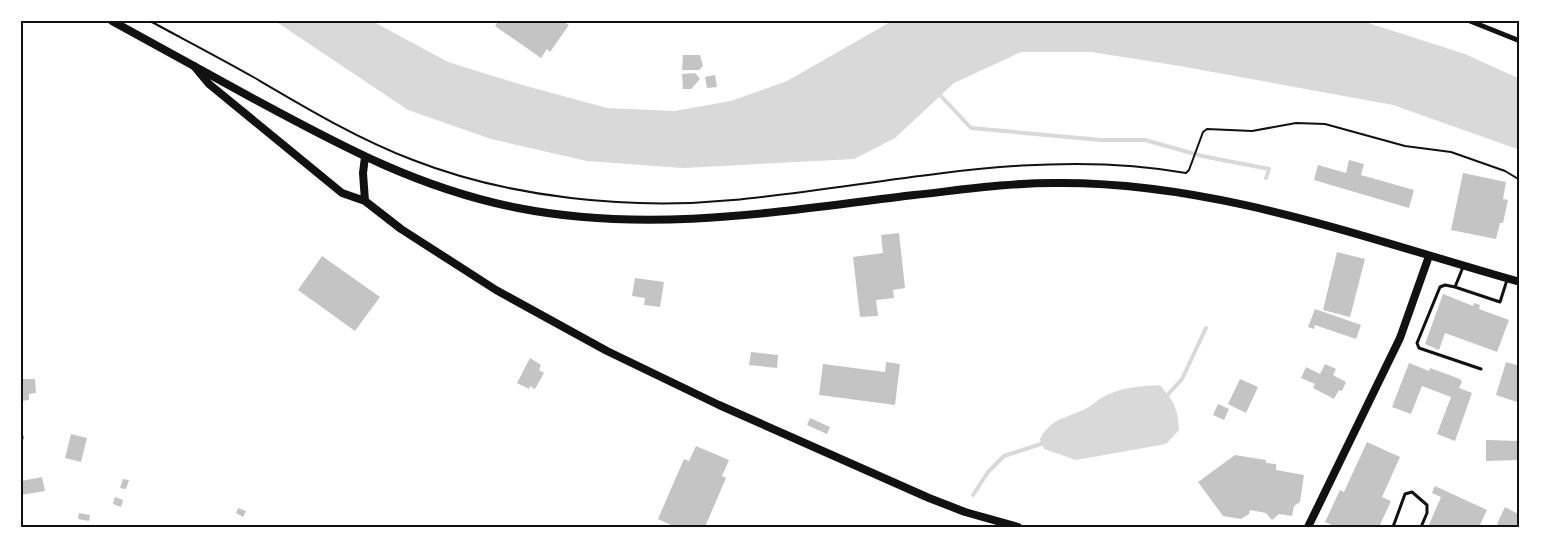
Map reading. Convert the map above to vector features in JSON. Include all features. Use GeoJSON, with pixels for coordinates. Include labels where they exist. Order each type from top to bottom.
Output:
{"type":"FeatureCollection","features":[{"type":"Feature","properties":{"kind":"main road"},"geometry":{"type":"LineString","coordinates":[[112,21],[365,157],[418,180],[502,205],[556,214],[622,219],[690,219],[750,216],[1021,184],[1086,183],[1138,186],[1184,192],[1244,205],[1520,282]]}},
{"type":"Feature","properties":{"kind":"main road"},"geometry":{"type":"LineString","coordinates":[[194,66],[205,81],[342,193],[365,201],[401,229],[476,278],[546,319],[719,405],[929,498],[965,512],[1018,527]]}},
{"type":"Feature","properties":{"kind":"main road"},"geometry":{"type":"LineString","coordinates":[[365,157],[363,173],[365,201]]}},
{"type":"Feature","properties":{"kind":"main road"},"geometry":{"type":"LineString","coordinates":[[1308,527],[1400,338],[1429,256]]}},
{"type":"Feature","properties":{"kind":"street"},"geometry":{"type":"LineString","coordinates":[[1470,21],[1520,41]]}},
{"type":"Feature","properties":{"kind":"lane"},"geometry":{"type":"LineString","coordinates":[[1455,287],[1464,266]]}},
{"type":"Feature","properties":{"kind":"lane"},"geometry":{"type":"LineString","coordinates":[[1480,369],[1419,348],[1417,343],[1440,287],[1445,285],[1455,287],[1500,302],[1507,279]]}},
{"type":"Feature","properties":{"kind":"lane"},"geometry":{"type":"LineString","coordinates":[[1393,527],[1405,494],[1412,492],[1427,505],[1427,513],[1421,527]]}},
{"type":"Feature","properties":{"kind":"path"},"geometry":{"type":"LineString","coordinates":[[150,21],[305,108],[403,156],[442,171],[483,182],[562,196],[614,201],[704,202],[1016,167],[1104,165],[1185,173],[1190,167],[1205,130],[1210,128],[1252,131],[1296,123],[1325,124],[1404,146],[1451,152],[1505,171],[1520,180]]}},
{"type":"Feature","properties":{"kind":"shaded area"},"geometry":{"type":"Polygon","coordinates":[[[275,21],[372,21],[448,62],[519,84],[607,108],[674,111],[731,101],[787,81],[892,21],[1362,21],[1465,54],[1520,79],[1520,150],[1393,105],[1091,52],[1021,52],[954,83],[895,138],[854,159],[683,168],[587,161],[491,139],[408,110],[275,21]]]}},
{"type":"Feature","properties":{"kind":"shaded area"},"geometry":{"type":"Polygon","coordinates":[[[1160,385],[1169,396],[1178,416],[1179,430],[1166,444],[1076,460],[1044,449],[1040,439],[1057,421],[1115,392],[1134,387],[1160,385]]]}},
{"type":"Feature","properties":{"kind":"building"},"geometry":{"type":"Polygon","coordinates":[[[498,21],[562,21],[569,25],[550,52],[547,49],[541,58],[495,26],[498,21]]]}},
{"type":"Feature","properties":{"kind":"building"},"geometry":{"type":"Polygon","coordinates":[[[683,55],[700,55],[703,66],[699,70],[682,70],[683,55]]]}},
{"type":"Feature","properties":{"kind":"building"},"geometry":{"type":"Polygon","coordinates":[[[695,73],[700,79],[691,89],[683,89],[682,74],[695,73]]]}},
{"type":"Feature","properties":{"kind":"building"},"geometry":{"type":"Polygon","coordinates":[[[715,75],[717,87],[707,88],[705,77],[715,75]]]}},
{"type":"Feature","properties":{"kind":"building"},"geometry":{"type":"Polygon","coordinates":[[[1349,160],[1364,164],[1361,175],[1414,190],[1409,208],[1314,180],[1318,165],[1346,173],[1349,160]]]}},
{"type":"Feature","properties":{"kind":"building"},"geometry":{"type":"Polygon","coordinates":[[[1463,173],[1506,182],[1503,199],[1508,200],[1503,223],[1500,223],[1496,239],[1451,230],[1463,173]]]}},
{"type":"Feature","properties":{"kind":"building"},"geometry":{"type":"Polygon","coordinates":[[[899,233],[905,288],[893,290],[894,298],[876,300],[878,316],[860,317],[853,257],[883,253],[881,235],[899,233]]]}},
{"type":"Feature","properties":{"kind":"building"},"geometry":{"type":"Polygon","coordinates":[[[1337,252],[1365,259],[1350,317],[1323,310],[1337,252]]]}},
{"type":"Feature","properties":{"kind":"building"},"geometry":{"type":"Polygon","coordinates":[[[322,256],[380,297],[355,331],[298,290],[322,256]]]}},
{"type":"Feature","properties":{"kind":"building"},"geometry":{"type":"Polygon","coordinates":[[[635,278],[664,282],[660,307],[644,305],[645,298],[632,296],[635,278]]]}},
{"type":"Feature","properties":{"kind":"building"},"geometry":{"type":"Polygon","coordinates":[[[1443,294],[1473,306],[1474,303],[1480,305],[1479,309],[1509,320],[1497,352],[1445,333],[1439,350],[1425,344],[1443,294]]]}},
{"type":"Feature","properties":{"kind":"building"},"geometry":{"type":"Polygon","coordinates":[[[1315,309],[1361,325],[1356,339],[1315,325],[1314,329],[1308,327],[1315,309]]]}},
{"type":"Feature","properties":{"kind":"building"},"geometry":{"type":"Polygon","coordinates":[[[751,352],[778,355],[777,368],[749,365],[751,352]]]}},
{"type":"Feature","properties":{"kind":"building"},"geometry":{"type":"Polygon","coordinates":[[[530,358],[541,365],[539,370],[544,373],[535,389],[530,386],[529,389],[517,383],[530,358]]]}},
{"type":"Feature","properties":{"kind":"building"},"geometry":{"type":"Polygon","coordinates":[[[886,362],[900,364],[895,405],[819,395],[823,364],[885,372],[886,362]]]}},
{"type":"Feature","properties":{"kind":"building"},"geometry":{"type":"Polygon","coordinates":[[[1506,362],[1520,366],[1520,403],[1496,395],[1506,362]]]}},
{"type":"Feature","properties":{"kind":"building"},"geometry":{"type":"Polygon","coordinates":[[[1409,363],[1460,379],[1462,382],[1459,388],[1472,393],[1455,441],[1437,434],[1451,397],[1422,386],[1411,414],[1392,407],[1409,363]]]}},
{"type":"Feature","properties":{"kind":"building"},"geometry":{"type":"Polygon","coordinates":[[[1325,364],[1336,369],[1333,375],[1346,382],[1342,391],[1339,390],[1334,399],[1313,388],[1315,384],[1301,378],[1306,367],[1320,374],[1325,364]]]}},
{"type":"Feature","properties":{"kind":"building"},"geometry":{"type":"Polygon","coordinates":[[[23,379],[35,379],[36,393],[29,394],[29,400],[21,401],[21,383],[23,379]]]}},
{"type":"Feature","properties":{"kind":"building"},"geometry":{"type":"Polygon","coordinates":[[[1240,379],[1258,387],[1246,413],[1228,404],[1240,379]]]}},
{"type":"Feature","properties":{"kind":"building"},"geometry":{"type":"Polygon","coordinates":[[[1218,404],[1229,409],[1224,420],[1213,415],[1218,404]]]}},
{"type":"Feature","properties":{"kind":"building"},"geometry":{"type":"Polygon","coordinates":[[[810,418],[830,427],[827,434],[807,425],[810,418]]]}},
{"type":"Feature","properties":{"kind":"building"},"geometry":{"type":"Polygon","coordinates":[[[71,434],[87,438],[81,462],[65,458],[71,434]]]}},
{"type":"Feature","properties":{"kind":"building"},"geometry":{"type":"Polygon","coordinates":[[[1486,440],[1520,441],[1520,460],[1486,461],[1486,440]]]}},
{"type":"Feature","properties":{"kind":"building"},"geometry":{"type":"Polygon","coordinates":[[[1367,442],[1400,457],[1382,497],[1391,501],[1379,527],[1374,525],[1373,527],[1336,527],[1325,522],[1340,490],[1344,492],[1367,442]]]}},
{"type":"Feature","properties":{"kind":"building"},"geometry":{"type":"Polygon","coordinates":[[[696,446],[729,460],[722,476],[726,478],[705,527],[675,527],[658,519],[684,459],[689,461],[696,446]]]}},
{"type":"Feature","properties":{"kind":"building"},"geometry":{"type":"Polygon","coordinates":[[[1235,455],[1266,460],[1266,463],[1276,464],[1276,470],[1304,475],[1300,502],[1294,506],[1292,516],[1279,514],[1272,520],[1266,513],[1250,510],[1249,514],[1241,519],[1223,516],[1198,482],[1235,455]]]}},
{"type":"Feature","properties":{"kind":"building"},"geometry":{"type":"Polygon","coordinates":[[[42,477],[45,491],[21,495],[21,481],[42,477]]]}},
{"type":"Feature","properties":{"kind":"building"},"geometry":{"type":"Polygon","coordinates":[[[123,479],[129,480],[126,489],[120,488],[123,479]]]}},
{"type":"Feature","properties":{"kind":"building"},"geometry":{"type":"Polygon","coordinates":[[[1435,486],[1487,510],[1479,527],[1428,527],[1441,497],[1432,493],[1435,486]]]}},
{"type":"Feature","properties":{"kind":"building"},"geometry":{"type":"Polygon","coordinates":[[[115,497],[123,500],[121,507],[113,504],[115,497]]]}},
{"type":"Feature","properties":{"kind":"building"},"geometry":{"type":"Polygon","coordinates":[[[1505,507],[1520,515],[1520,527],[1502,527],[1497,524],[1505,507]]]}},
{"type":"Feature","properties":{"kind":"building"},"geometry":{"type":"Polygon","coordinates":[[[238,508],[246,511],[243,517],[236,513],[238,508]]]}},
{"type":"Feature","properties":{"kind":"building"},"geometry":{"type":"Polygon","coordinates":[[[79,513],[90,515],[89,521],[78,519],[79,513]]]}},
{"type":"Feature","properties":{"kind":"waterway"},"geometry":{"type":"LineString","coordinates":[[939,94],[971,128],[1101,140],[1145,140],[1202,156],[1269,169],[1266,178]]}},
{"type":"Feature","properties":{"kind":"waterway"},"geometry":{"type":"LineString","coordinates":[[1164,399],[1182,379],[1206,328]]}},
{"type":"Feature","properties":{"kind":"waterway"},"geometry":{"type":"LineString","coordinates":[[973,495],[988,472],[1004,456],[1041,444],[1043,441]]}}]}
